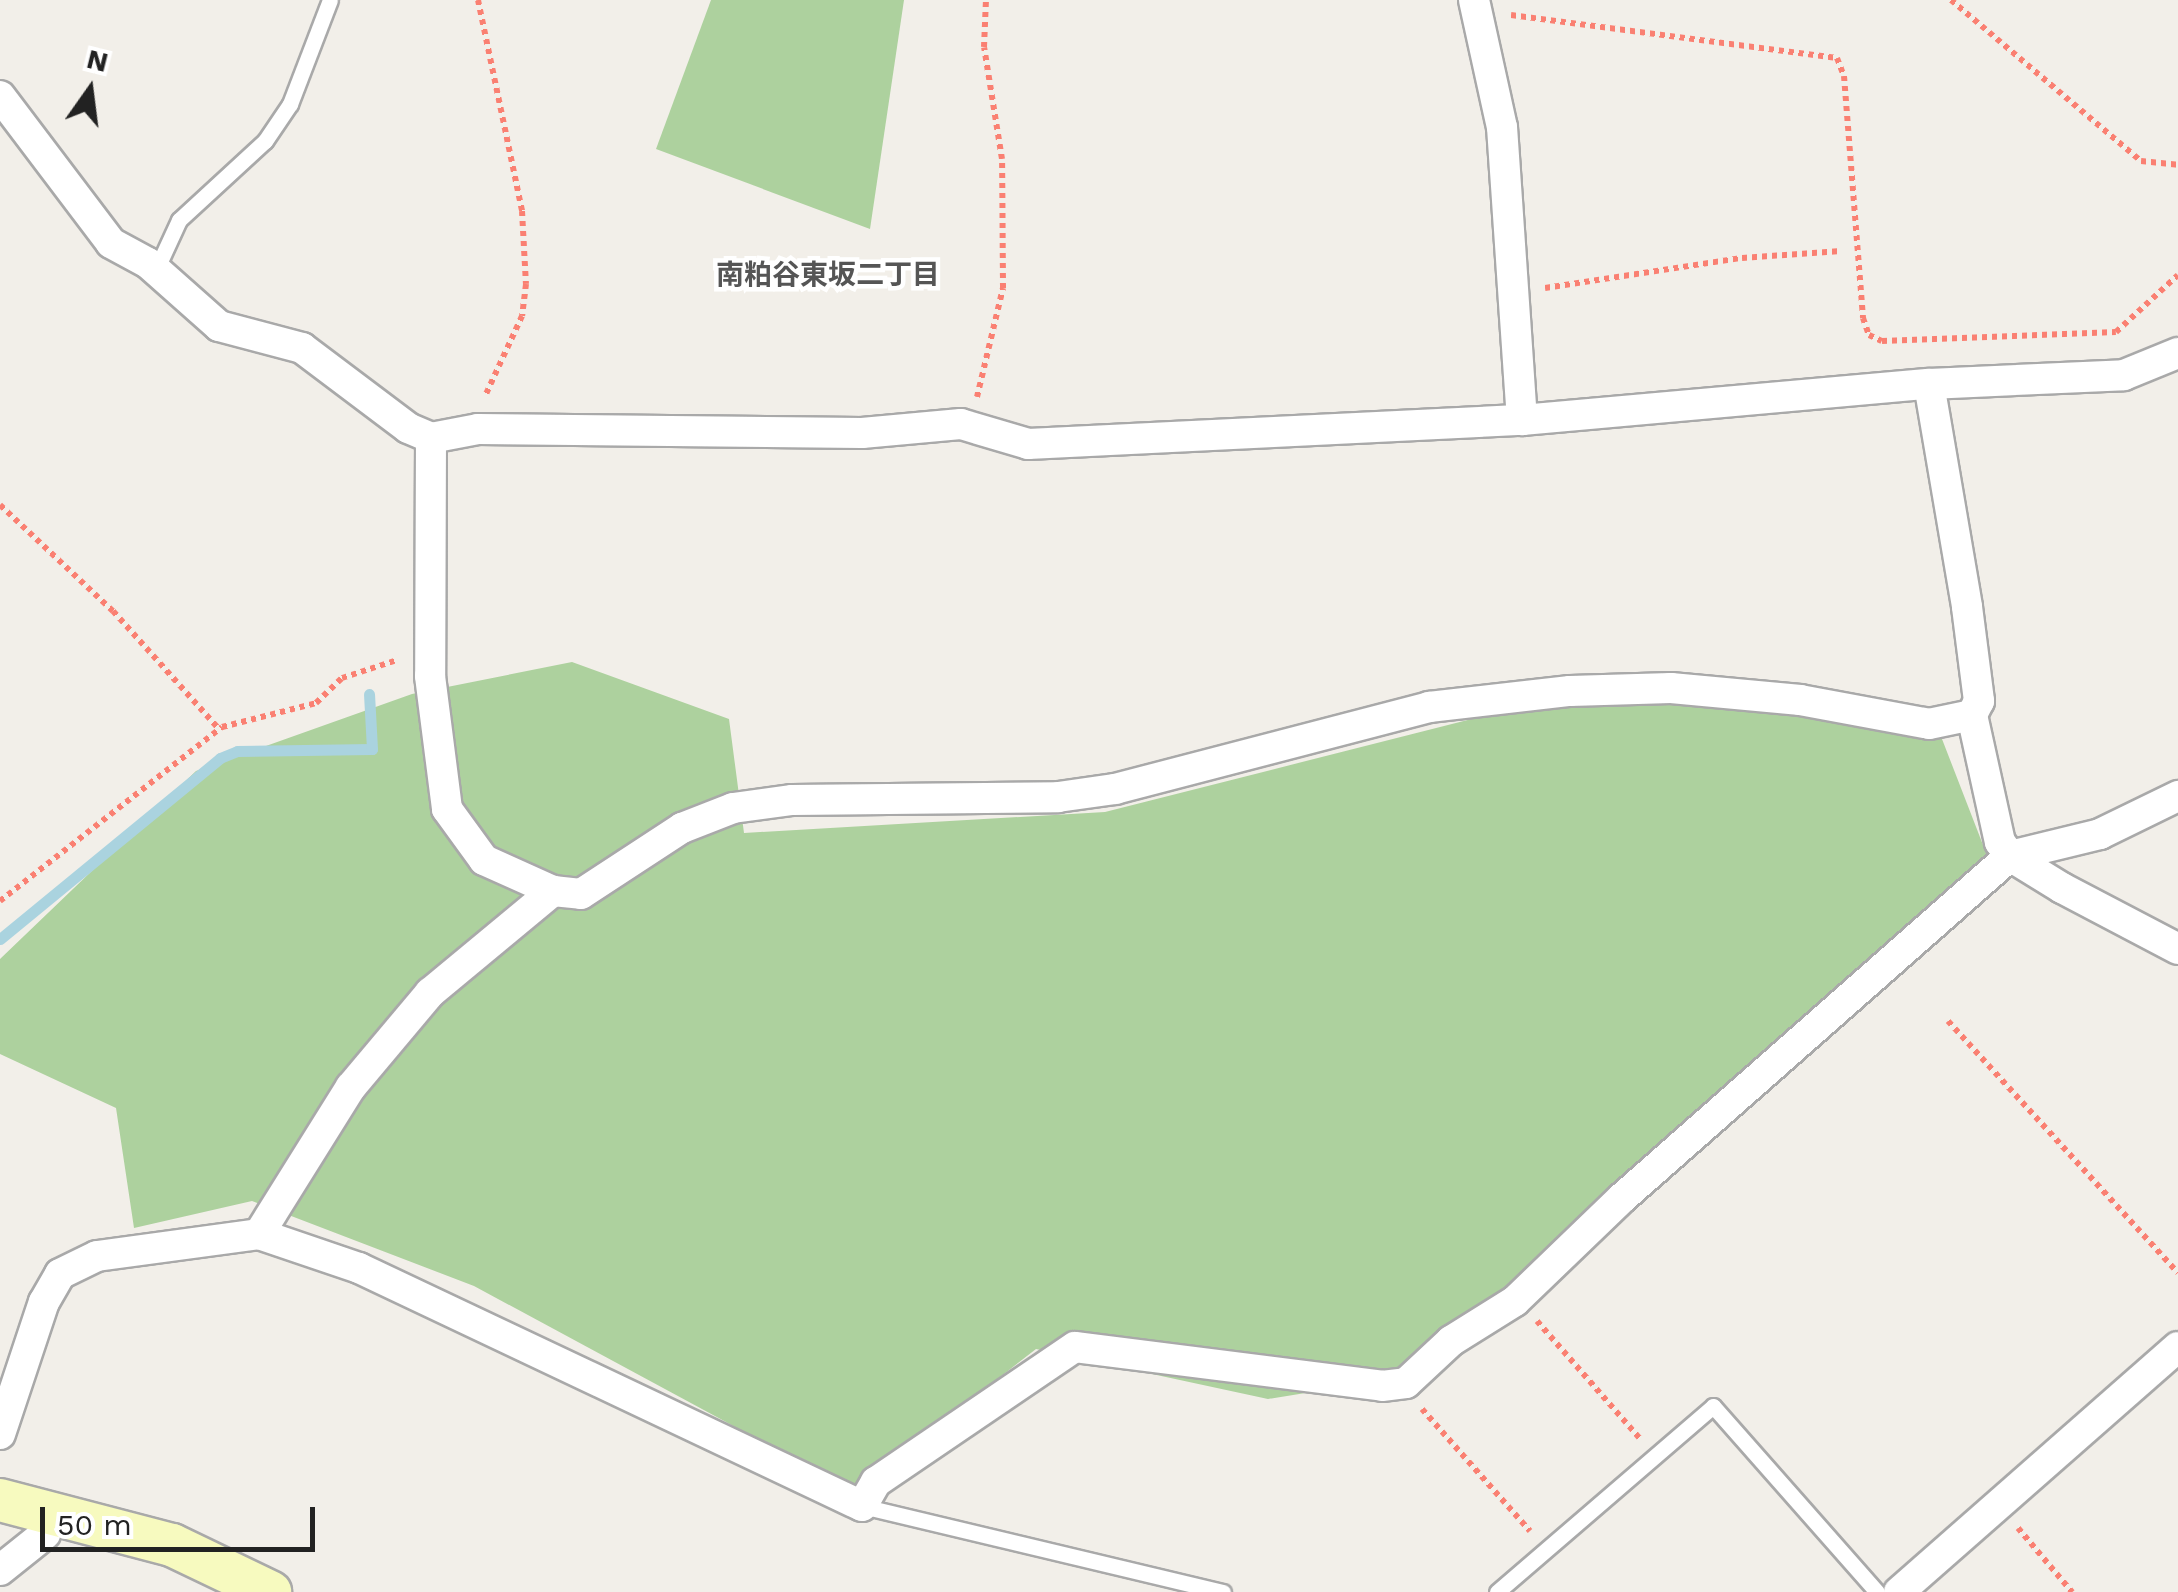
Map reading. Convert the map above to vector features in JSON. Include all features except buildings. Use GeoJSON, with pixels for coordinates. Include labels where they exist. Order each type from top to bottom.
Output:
{"type":"FeatureCollection","features":[{"type":"Feature","properties":{"kind":"street"},"geometry":{"type":"LineString","coordinates":[[1474,0],[1502,127],[1518,292],[1522,420]]}},
{"type":"Feature","properties":{"kind":"street"},"geometry":{"type":"LineString","coordinates":[[0,96],[111,243],[156,270],[219,326],[302,348],[408,428],[431,438],[478,429],[973,428],[1028,444],[1522,420],[1929,384],[2124,375],[2178,352]]}},
{"type":"Feature","properties":{"kind":"street"},"geometry":{"type":"LineString","coordinates":[[1929,384],[1974,664],[1979,702],[1972,715],[1990,819],[2010,856],[2178,949]]}},
{"type":"Feature","properties":{"kind":"street"},"geometry":{"type":"LineString","coordinates":[[431,438],[426,526],[434,730],[447,809],[484,860],[553,891],[581,894],[682,828],[734,808],[792,800],[1058,796],[1115,790],[1429,707],[1570,691],[1671,688],[1800,700],[1929,724],[1972,715]]}},
{"type":"Feature","properties":{"kind":"street"},"geometry":{"type":"LineString","coordinates":[[0,1434],[44,1302],[60,1274],[97,1256],[259,1234],[359,1268],[494,1337],[862,1506],[876,1482],[1076,1348],[1382,1386],[1406,1383],[1451,1341],[1517,1297],[2010,856],[2100,834],[2178,796]]}},
{"type":"Feature","properties":{"kind":"street"},"geometry":{"type":"LineString","coordinates":[[259,1234],[351,1088],[430,992],[553,891]]}},
{"type":"Feature","properties":{"kind":"street"},"geometry":{"type":"LineString","coordinates":[[1899,1592],[2178,1348]]}},
{"type":"Feature","properties":{"kind":"street"},"geometry":{"type":"LineString","coordinates":[[0,1500],[172,1545],[270,1592]]}},
{"type":"Feature","properties":{"kind":"street"},"geometry":{"type":"LineString","coordinates":[[0,1570],[45,1534]]}},
{"type":"Feature","properties":{"kind":"lane"},"geometry":{"type":"LineString","coordinates":[[156,270],[179,220],[265,141],[290,104],[330,0]]}},
{"type":"Feature","properties":{"kind":"lane"},"geometry":{"type":"LineString","coordinates":[[1497,1592],[1713,1406],[1877,1592]]}},
{"type":"Feature","properties":{"kind":"lane"},"geometry":{"type":"LineString","coordinates":[[862,1506],[1223,1592]]}},
{"type":"Feature","properties":{"kind":"path"},"geometry":{"type":"LineString","coordinates":[[478,0],[522,211],[526,284],[522,316],[482,404],[478,429]]}},
{"type":"Feature","properties":{"kind":"path"},"geometry":{"type":"LineString","coordinates":[[973,428],[1002,288],[1002,159],[984,47],[986,0]]}},
{"type":"Feature","properties":{"kind":"path"},"geometry":{"type":"LineString","coordinates":[[1951,0],[2141,162],[2178,165]]}},
{"type":"Feature","properties":{"kind":"path"},"geometry":{"type":"LineString","coordinates":[[1487,66],[1506,17],[1520,12],[1836,58],[1844,76],[1863,318],[1869,336],[1882,341],[2116,332],[2178,274]]}},
{"type":"Feature","properties":{"kind":"path"},"geometry":{"type":"LineString","coordinates":[[1518,292],[1742,258],[1841,251]]}},
{"type":"Feature","properties":{"kind":"path"},"geometry":{"type":"LineString","coordinates":[[0,505],[113,612],[219,729]]}},
{"type":"Feature","properties":{"kind":"path"},"geometry":{"type":"LineString","coordinates":[[0,901],[219,729],[316,703],[342,678],[379,669],[431,640]]}},
{"type":"Feature","properties":{"kind":"path"},"geometry":{"type":"LineString","coordinates":[[1948,1020],[2178,1272]]}},
{"type":"Feature","properties":{"kind":"path"},"geometry":{"type":"LineString","coordinates":[[1517,1297],[1654,1454]]}},
{"type":"Feature","properties":{"kind":"path"},"geometry":{"type":"LineString","coordinates":[[1406,1383],[1546,1549]]}},
{"type":"Feature","properties":{"kind":"path"},"geometry":{"type":"LineString","coordinates":[[2000,1507],[2072,1592]]}},
{"type":"Feature","properties":{"kind":"green space"},"geometry":{"type":"Polygon","coordinates":[[[711,0],[904,0],[870,229],[656,149],[711,0]]]}},
{"type":"Feature","properties":{"kind":"green space"},"geometry":{"type":"Polygon","coordinates":[[[572,662],[729,719],[744,833],[1105,812],[1515,708],[1715,702],[1942,739],[1990,863],[1404,1377],[1268,1399],[1036,1349],[854,1491],[474,1286],[252,1201],[134,1228],[116,1108],[0,1054],[0,959],[196,771],[412,694],[572,662]]]}},
{"type":"Feature","properties":{"kind":"waterway"},"geometry":{"type":"LineString","coordinates":[[0,939],[220,758],[237,751],[372,749],[369,694]]}},
{"type":"Feature","properties":{"kind":"district","name":"南粕谷東坂二丁目"},"geometry":{"type":"Point","coordinates":[828,275]}}]}
